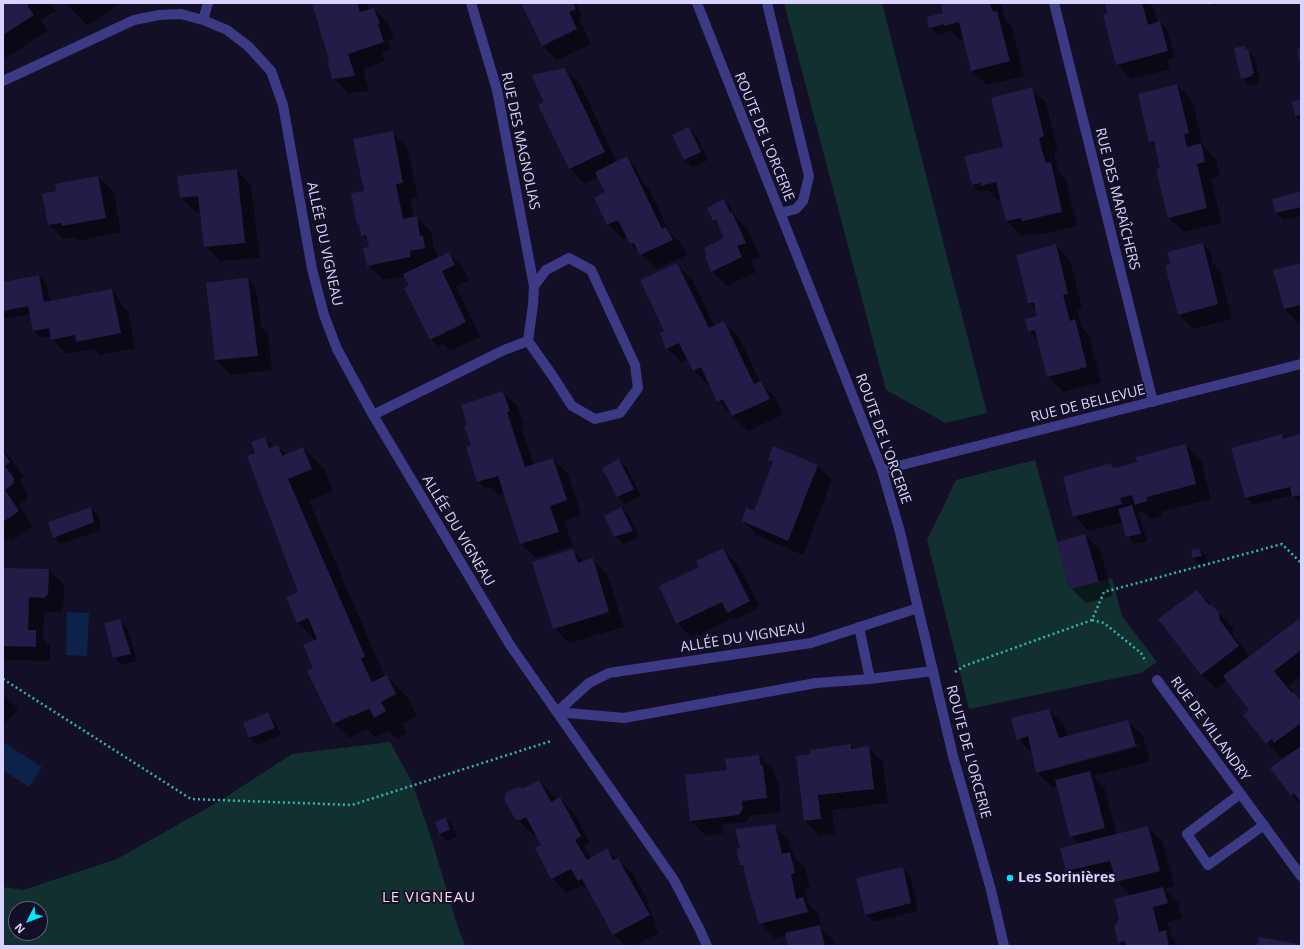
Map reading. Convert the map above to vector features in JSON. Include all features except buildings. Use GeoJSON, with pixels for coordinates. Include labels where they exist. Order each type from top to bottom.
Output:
{"type":"FeatureCollection","features":[{"type":"Feature","properties":{"kind":"street"},"geometry":{"type":"LineString","coordinates":[[203,20],[208,3]]}},
{"type":"Feature","properties":{"kind":"street","name":"RUE DES MAGNOLIAS"},"geometry":{"type":"LineString","coordinates":[[471,3],[497,90],[534,286],[528,341]]}},
{"type":"Feature","properties":{"kind":"street","name":"ROUTE DE L'ORCERIE"},"geometry":{"type":"LineString","coordinates":[[697,3],[882,470],[900,532],[953,756],[991,890],[1004,946]]}},
{"type":"Feature","properties":{"kind":"street"},"geometry":{"type":"LineString","coordinates":[[767,3],[809,176],[803,201],[796,209],[780,213]]}},
{"type":"Feature","properties":{"kind":"street","name":"RUE DES MARAÎCHERS"},"geometry":{"type":"LineString","coordinates":[[1054,3],[1153,402]]}},
{"type":"Feature","properties":{"kind":"street","name":"ALLÉE DU VIGNEAU"},"geometry":{"type":"LineString","coordinates":[[3,81],[134,20],[159,15],[181,14],[203,20],[227,30],[248,46],[271,71],[283,105],[312,269],[324,315],[337,349],[373,415],[510,645],[674,880],[707,946]]}},
{"type":"Feature","properties":{"kind":"street"},"geometry":{"type":"LineString","coordinates":[[373,415],[504,350],[528,341],[552,374],[572,406],[595,419],[620,413],[638,388],[635,364],[591,270],[569,258],[546,270],[534,286]]}},
{"type":"Feature","properties":{"kind":"street","name":"RUE DE BELLEVUE"},"geometry":{"type":"LineString","coordinates":[[882,470],[1301,364]]}},
{"type":"Feature","properties":{"kind":"street","name":"ALLÉE DU VIGNEAU"},"geometry":{"type":"LineString","coordinates":[[557,712],[589,683],[609,673],[811,643],[918,608]]}},
{"type":"Feature","properties":{"kind":"street"},"geometry":{"type":"LineString","coordinates":[[859,627],[870,679]]}},
{"type":"Feature","properties":{"kind":"street"},"geometry":{"type":"LineString","coordinates":[[557,712],[624,718],[816,683],[870,679],[933,671],[933,673]]}},
{"type":"Feature","properties":{"kind":"street","name":"RUE DE VILLANDRY"},"geometry":{"type":"LineString","coordinates":[[1157,680],[1301,876]]}},
{"type":"Feature","properties":{"kind":"street","name":"RUE DE VILLANDRY"},"geometry":{"type":"LineString","coordinates":[[1240,794],[1186,834],[1208,865],[1264,825]]}},
{"type":"Feature","properties":{"kind":"path"},"geometry":{"type":"LineString","coordinates":[[1092,620],[1104,592],[1282,544],[1301,563]]}},
{"type":"Feature","properties":{"kind":"path"},"geometry":{"type":"LineString","coordinates":[[936,686],[964,666],[1092,620],[1104,623],[1141,653],[1157,680]]}},
{"type":"Feature","properties":{"kind":"path"},"geometry":{"type":"LineString","coordinates":[[3,680],[191,799],[352,805],[573,734]]}},
{"type":"Feature","properties":{"kind":"green space"},"geometry":{"type":"Polygon","coordinates":[[[784,3],[882,3],[987,413],[946,423],[886,390],[784,3]]]}},
{"type":"Feature","properties":{"kind":"green space"},"geometry":{"type":"Polygon","coordinates":[[[1035,460],[1070,588],[1112,578],[1122,616],[1157,662],[1141,673],[969,709],[927,540],[956,480],[1035,460]]]}},
{"type":"Feature","properties":{"kind":"green space"},"geometry":{"type":"Polygon","coordinates":[[[390,742],[412,782],[432,841],[459,931],[466,946],[3,946],[3,887],[23,890],[117,859],[218,802],[292,754],[390,742]]]}},
{"type":"Feature","properties":{"kind":"water"},"geometry":{"type":"Polygon","coordinates":[[[67,612],[89,613],[87,656],[66,655],[67,612]]]}},
{"type":"Feature","properties":{"kind":"water"},"geometry":{"type":"Polygon","coordinates":[[[3,742],[42,767],[29,787],[3,770],[3,742]]]}},
{"type":"Feature","properties":{"kind":"place","name":"Les Sorinières"},"geometry":{"type":"Point","coordinates":[1010,878]}},
{"type":"Feature","properties":{"kind":"district","name":"LE VIGNEAU"},"geometry":{"type":"Point","coordinates":[429,898]}}]}
